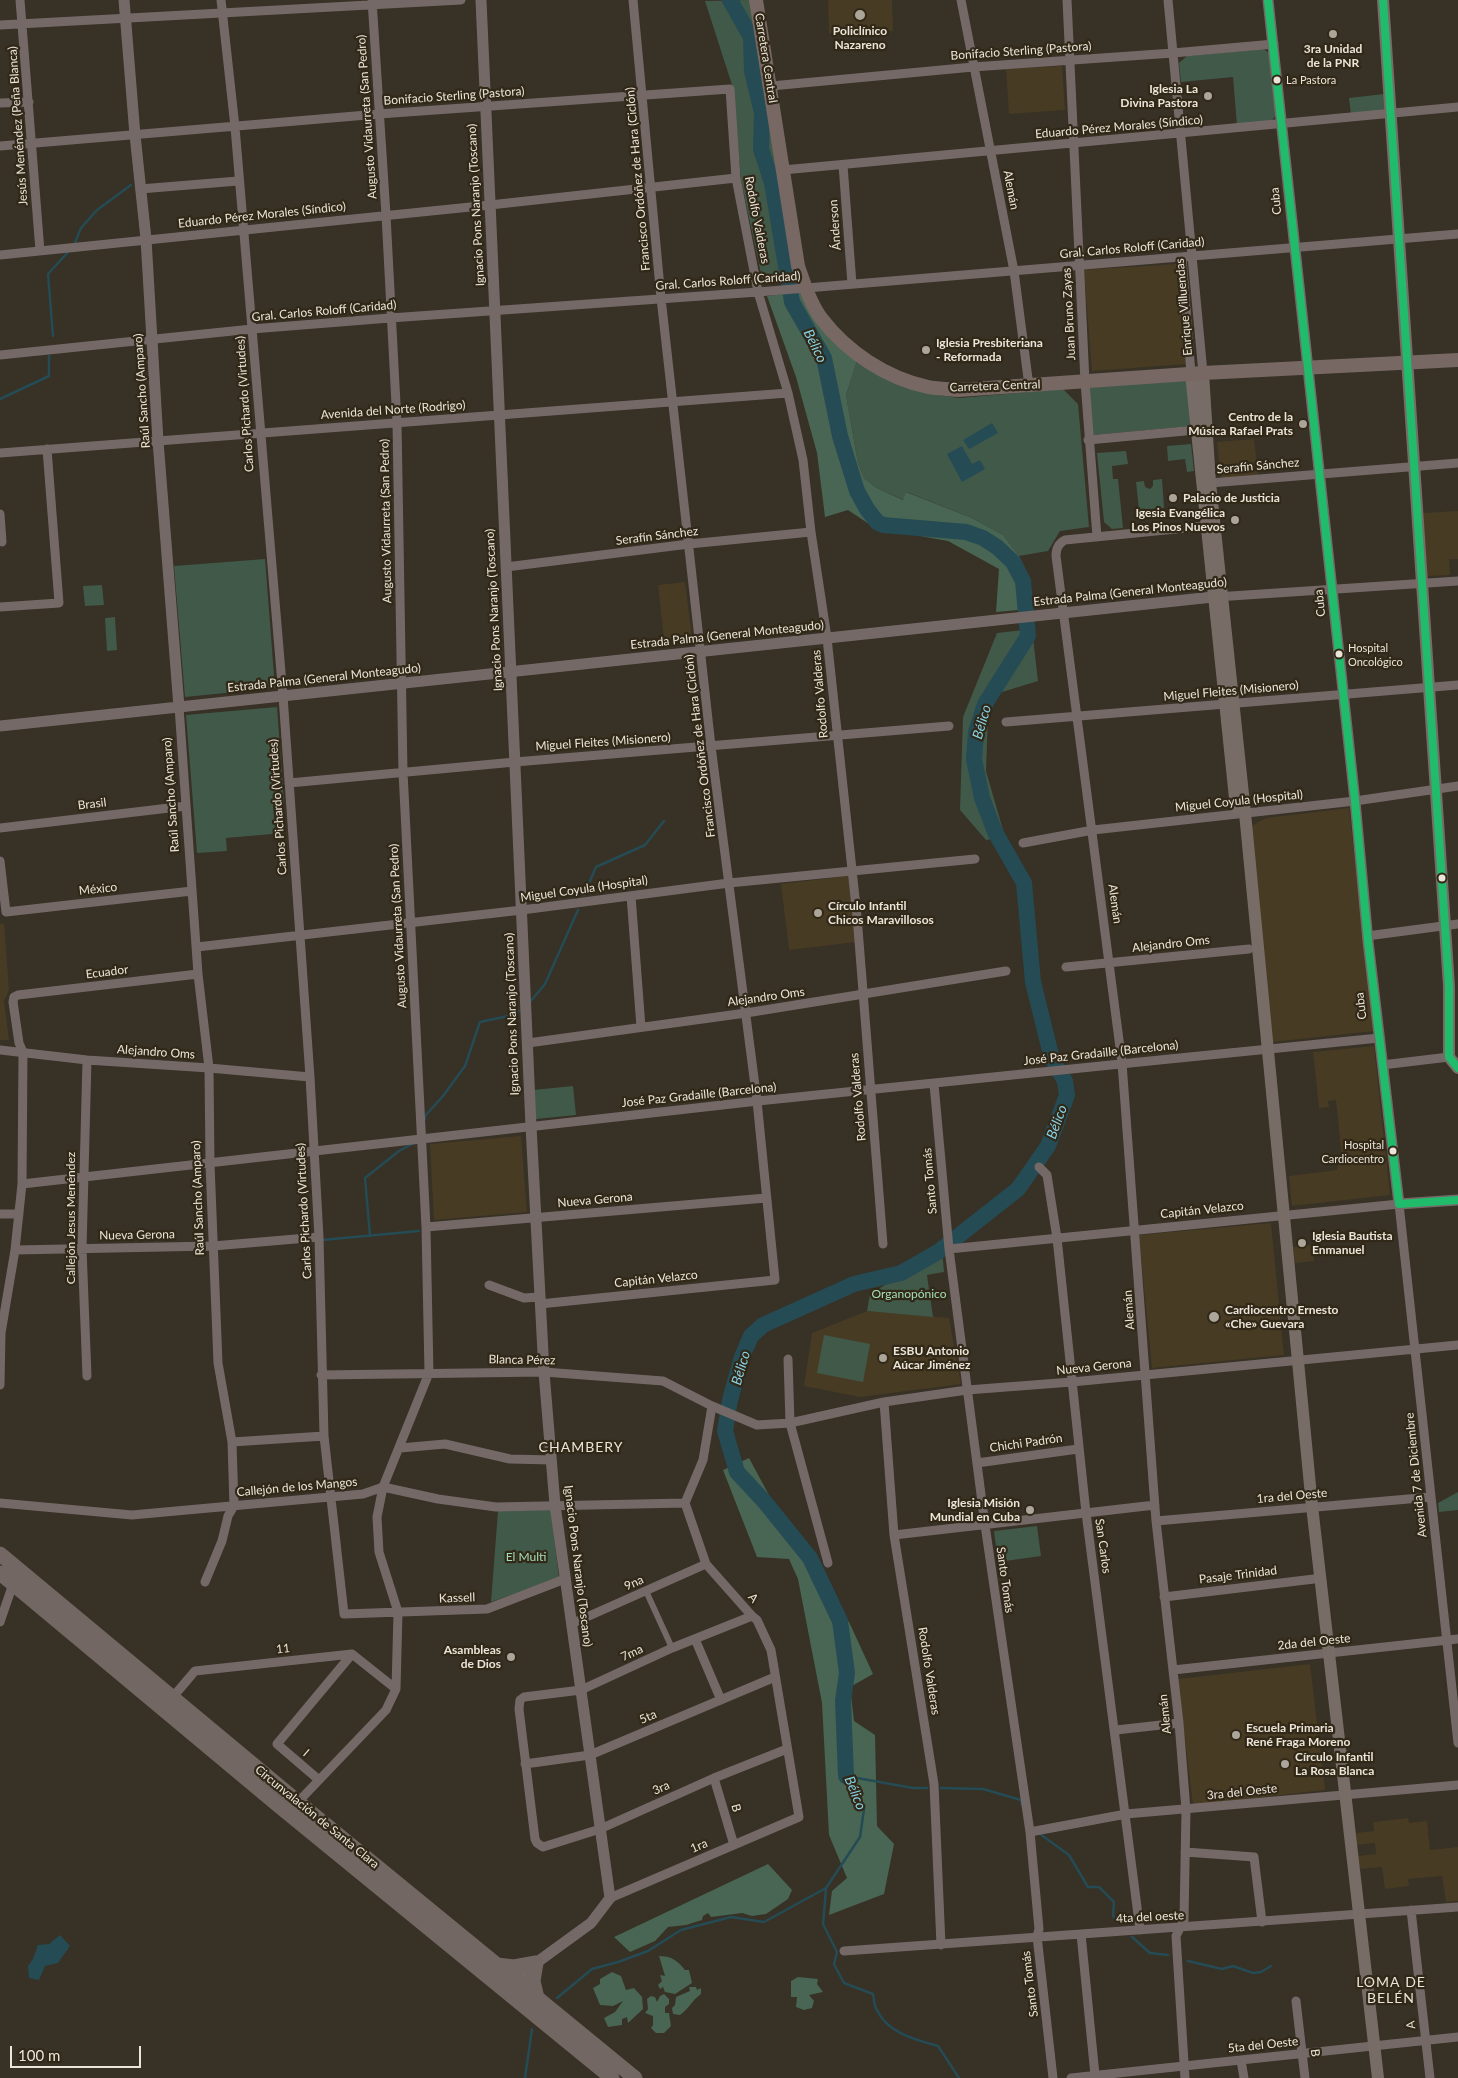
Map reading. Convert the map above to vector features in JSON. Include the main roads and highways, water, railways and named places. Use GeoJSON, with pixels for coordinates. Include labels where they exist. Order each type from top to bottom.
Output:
{"type":"FeatureCollection","features":[{"type":"Feature","properties":{"kind":"highway","name":"Circunvalación de Santa Clara"},"geometry":{"type":"LineString","coordinates":[[0,1554],[497,1966],[512,1986]]}},
{"type":"Feature","properties":{"kind":"highway","name":"Circunvalación de Santa Clara"},"geometry":{"type":"LineString","coordinates":[[0,1573],[330,1848],[536,2003],[612,2078]]}},
{"type":"Feature","properties":{"kind":"highway"},"geometry":{"type":"LineString","coordinates":[[497,1966],[514,1967],[536,1963],[533,1981],[536,2003]]}},
{"type":"Feature","properties":{"kind":"highway","name":"Circunvalación de Santa Clara"},"geometry":{"type":"LineString","coordinates":[[549,2017],[635,2078]]}},
{"type":"Feature","properties":{"kind":"main road","name":"Carretera Central"},"geometry":{"type":"LineString","coordinates":[[756,0],[803,288],[820,317],[840,339],[863,359],[882,371],[928,387],[958,390],[1308,367],[1458,360]]}},
{"type":"Feature","properties":{"kind":"main road"},"geometry":{"type":"LineString","coordinates":[[1383,0],[1445,926],[1453,985],[1449,1058],[1458,1068]]}},
{"type":"Feature","properties":{"kind":"main road"},"geometry":{"type":"LineString","coordinates":[[1197,374],[1196,430],[1206,526],[1218,596]]}},
{"type":"Feature","properties":{"kind":"main road"},"geometry":{"type":"LineString","coordinates":[[1197,374],[1210,482],[1218,596],[1241,814],[1262,1050],[1309,1507],[1370,2046],[1370,2078]]}},
{"type":"Feature","properties":{"kind":"main road"},"geometry":{"type":"LineString","coordinates":[[1241,814],[1249,949],[1262,1050]]}},
{"type":"Feature","properties":{"kind":"main road"},"geometry":{"type":"LineString","coordinates":[[1309,1507],[1314,1579],[1325,1654]]}},
{"type":"Feature","properties":{"kind":"main road"},"geometry":{"type":"LineString","coordinates":[[1370,2046],[1378,2078]]}},
{"type":"Feature","properties":{"kind":"water"},"geometry":{"type":"Polygon","coordinates":[[[992,423],[998,433],[969,449],[963,440],[992,423]]]}},
{"type":"Feature","properties":{"kind":"water"},"geometry":{"type":"Polygon","coordinates":[[[962,446],[972,464],[980,460],[985,469],[962,482],[947,454],[962,446]]]}},
{"type":"Feature","properties":{"kind":"water"},"geometry":{"type":"Polygon","coordinates":[[[60,1935],[70,1946],[58,1963],[45,1966],[39,1980],[29,1978],[28,1966],[33,1959],[38,1945],[49,1944],[60,1935]]]}},
{"type":"Feature","properties":{"kind":"waterway","name":"Bélico"},"geometry":{"type":"LineString","coordinates":[[730,0],[751,37],[752,71],[762,113],[761,149],[772,183],[792,302],[824,358],[840,436],[857,491],[867,509],[877,522],[883,525],[966,532],[983,538],[997,547],[1013,562],[1023,581],[1028,636],[985,704],[976,732],[974,759],[982,798],[995,832],[1024,883],[1033,982],[1052,1059],[1065,1081],[1067,1095],[1048,1146],[1018,1189],[938,1252],[901,1273],[854,1284],[763,1325],[751,1336],[742,1357],[730,1400],[725,1431],[737,1472],[764,1501],[810,1558],[840,1621],[847,1673],[843,1701],[846,1776]]}},
{"type":"Feature","properties":{"kind":"waterway"},"geometry":{"type":"LineString","coordinates":[[74,245],[81,228],[97,210],[131,185]]}},
{"type":"Feature","properties":{"kind":"waterway"},"geometry":{"type":"LineString","coordinates":[[53,336],[48,274],[69,251]]}},
{"type":"Feature","properties":{"kind":"waterway"},"geometry":{"type":"LineString","coordinates":[[0,399],[49,376],[49,356]]}},
{"type":"Feature","properties":{"kind":"waterway"},"geometry":{"type":"LineString","coordinates":[[584,895],[596,867],[645,845],[664,821]]}},
{"type":"Feature","properties":{"kind":"waterway"},"geometry":{"type":"LineString","coordinates":[[530,1002],[545,984],[578,910]]}},
{"type":"Feature","properties":{"kind":"waterway"},"geometry":{"type":"LineString","coordinates":[[425,1119],[425,1116],[443,1096],[465,1066],[480,1022],[513,1015],[519,1011]]}},
{"type":"Feature","properties":{"kind":"waterway"},"geometry":{"type":"LineString","coordinates":[[370,1236],[365,1178],[399,1151],[414,1143]]}},
{"type":"Feature","properties":{"kind":"waterway"},"geometry":{"type":"LineString","coordinates":[[322,1240],[419,1231]]}},
{"type":"Feature","properties":{"kind":"waterway"},"geometry":{"type":"LineString","coordinates":[[846,1776],[913,1788],[927,1788]]}},
{"type":"Feature","properties":{"kind":"waterway","name":"Bélico"},"geometry":{"type":"LineString","coordinates":[[557,1998],[592,1969],[648,1951],[681,1930],[731,1917],[764,1922],[826,1888],[860,1837],[864,1809],[846,1776]]}},
{"type":"Feature","properties":{"kind":"waterway"},"geometry":{"type":"LineString","coordinates":[[941,1788],[983,1789],[1021,1800],[1022,1805]]}},
{"type":"Feature","properties":{"kind":"waterway"},"geometry":{"type":"LineString","coordinates":[[1040,1834],[1069,1855],[1088,1887],[1099,1887],[1114,1902],[1113,1916],[1120,1923]]}},
{"type":"Feature","properties":{"kind":"waterway"},"geometry":{"type":"LineString","coordinates":[[826,1889],[823,1924],[837,1952],[834,1964],[844,1983],[873,1994],[875,2007],[882,2018],[895,2030],[912,2038],[938,2046],[959,2078]]}},
{"type":"Feature","properties":{"kind":"waterway"},"geometry":{"type":"LineString","coordinates":[[1132,1937],[1150,1953],[1168,1955]]}},
{"type":"Feature","properties":{"kind":"waterway"},"geometry":{"type":"LineString","coordinates":[[1188,1961],[1222,1969],[1233,1966],[1253,1973],[1261,1972],[1271,1966]]}},
{"type":"Feature","properties":{"kind":"waterway","name":"Bélico"},"geometry":{"type":"LineString","coordinates":[[525,2078],[532,2029]]}},
{"type":"Feature","properties":{"kind":"place","name":"Policlínico Nazareno"},"geometry":{"type":"Point","coordinates":[860,15]}},
{"type":"Feature","properties":{"kind":"place","name":"3ra Unidad de la PNR"},"geometry":{"type":"Point","coordinates":[1333,34]}},
{"type":"Feature","properties":{"kind":"place","name":"La Pastora"},"geometry":{"type":"Point","coordinates":[1277,80]}},
{"type":"Feature","properties":{"kind":"place","name":"Iglesia La Divina Pastora"},"geometry":{"type":"Point","coordinates":[1208,96]}},
{"type":"Feature","properties":{"kind":"place","name":"Iglesia Presbiteriana - Reformada"},"geometry":{"type":"Point","coordinates":[926,350]}},
{"type":"Feature","properties":{"kind":"place","name":"Centro de la Música Rafael Prats"},"geometry":{"type":"Point","coordinates":[1303,424]}},
{"type":"Feature","properties":{"kind":"place","name":"Palacio de Justicia"},"geometry":{"type":"Point","coordinates":[1173,498]}},
{"type":"Feature","properties":{"kind":"place","name":"Igesia Evangélica Los Pinos Nuevos"},"geometry":{"type":"Point","coordinates":[1235,520]}},
{"type":"Feature","properties":{"kind":"place","name":"Hospital Oncológico"},"geometry":{"type":"Point","coordinates":[1339,654]}},
{"type":"Feature","properties":{"kind":"place","name":"Círculo Infantil Chicos Maravillosos"},"geometry":{"type":"Point","coordinates":[818,913]}},
{"type":"Feature","properties":{"kind":"place","name":"Hospital Cardiocentro"},"geometry":{"type":"Point","coordinates":[1393,1151]}},
{"type":"Feature","properties":{"kind":"place","name":"Iglesia Bautista Enmanuel"},"geometry":{"type":"Point","coordinates":[1302,1243]}},
{"type":"Feature","properties":{"kind":"place","name":"Cardiocentro Ernesto «Che» Guevara"},"geometry":{"type":"Point","coordinates":[1214,1317]}},
{"type":"Feature","properties":{"kind":"place","name":"ESBU Antonio Aúcar Jiménez"},"geometry":{"type":"Point","coordinates":[883,1358]}},
{"type":"Feature","properties":{"kind":"place","name":"Iglesia Misión Mundial en Cuba"},"geometry":{"type":"Point","coordinates":[1030,1510]}},
{"type":"Feature","properties":{"kind":"place","name":"Asambleas de Dios"},"geometry":{"type":"Point","coordinates":[511,1657]}},
{"type":"Feature","properties":{"kind":"place","name":"Escuela Primaria René Fraga Moreno"},"geometry":{"type":"Point","coordinates":[1236,1735]}},
{"type":"Feature","properties":{"kind":"place","name":"Círculo Infantil La Rosa Blanca"},"geometry":{"type":"Point","coordinates":[1285,1764]}},
{"type":"Feature","properties":{"kind":"district","name":"CHAMBERY"},"geometry":{"type":"Point","coordinates":[581,1447]}},
{"type":"Feature","properties":{"kind":"district","name":"LOMA DE BELÉN"},"geometry":{"type":"Point","coordinates":[1391,1990]}},
{"type":"Feature","properties":{"kind":"park label","name":"Organopónico"},"geometry":{"type":"Point","coordinates":[909,1294]}},
{"type":"Feature","properties":{"kind":"park label","name":"El Multi"},"geometry":{"type":"Point","coordinates":[526,1557]}}]}
